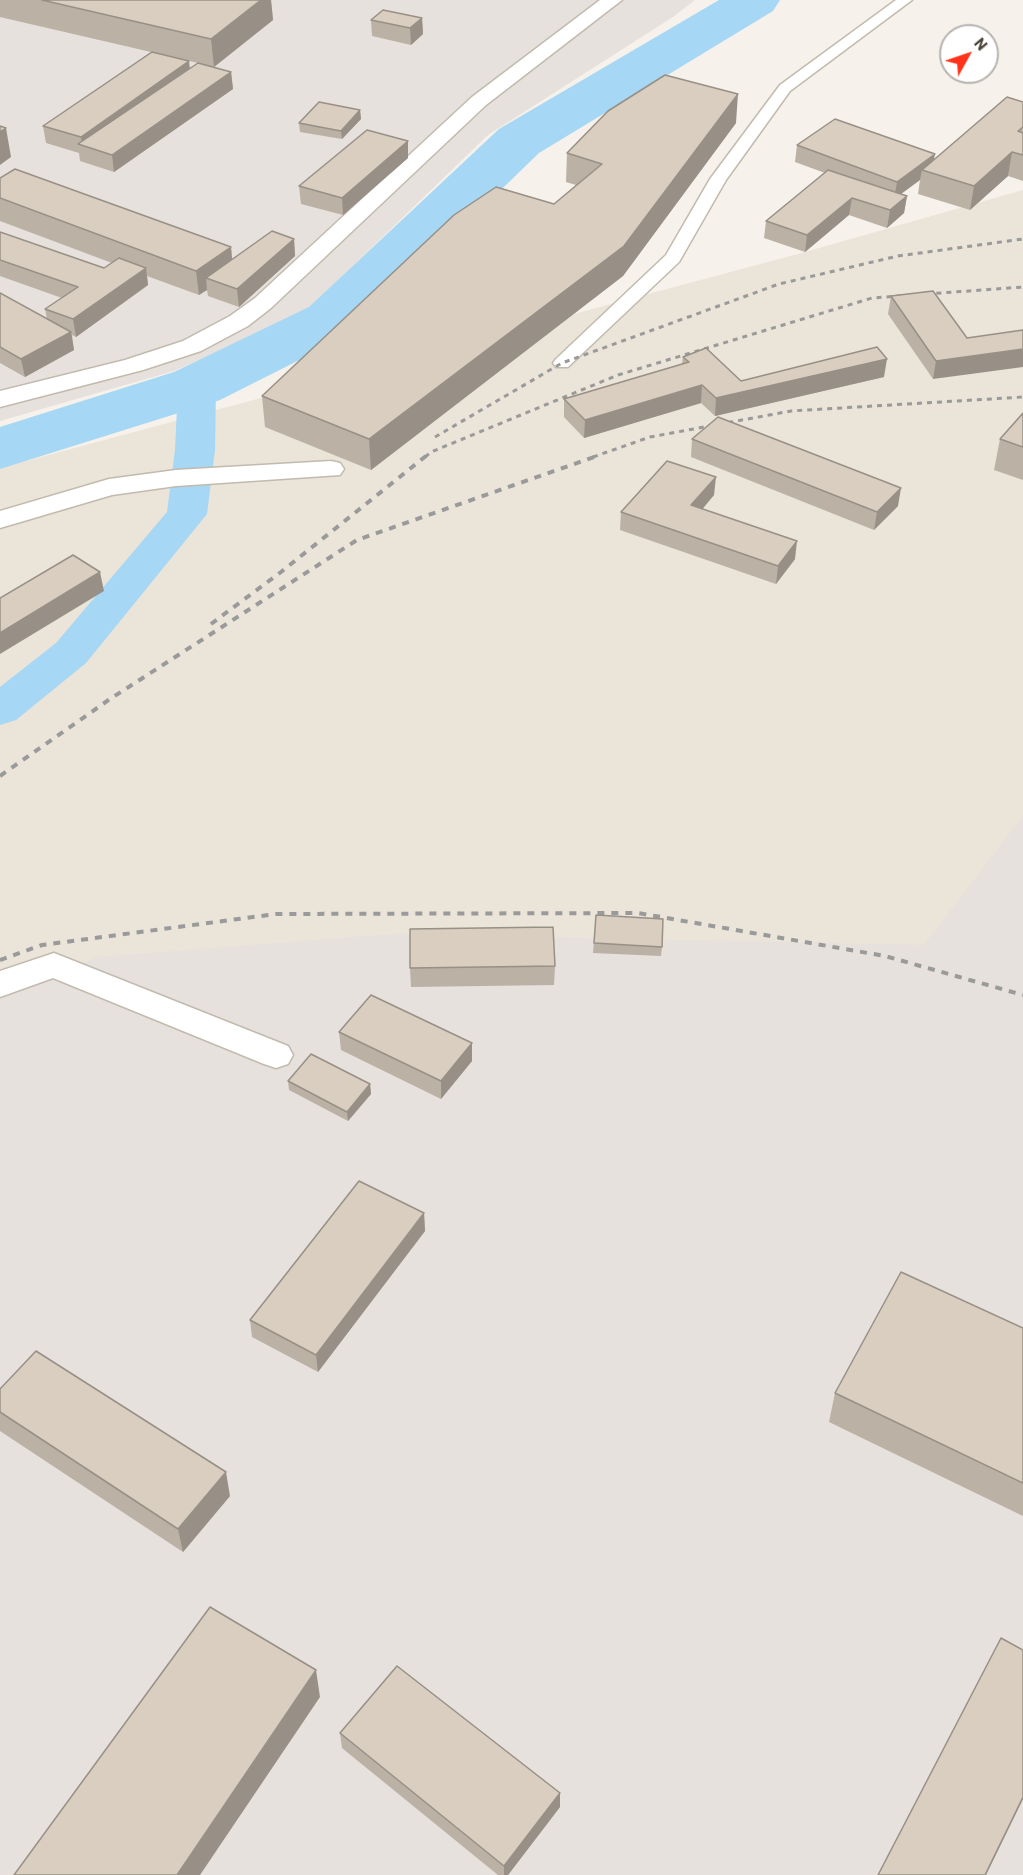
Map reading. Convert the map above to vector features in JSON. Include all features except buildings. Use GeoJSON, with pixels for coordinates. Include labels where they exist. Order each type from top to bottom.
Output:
{"type":"FeatureCollection","features":[{"type":"Feature","properties":{"kind":"street"},"geometry":{"type":"LineString","coordinates":[[0,399],[134,365],[183,350],[239,321],[263,303],[479,101],[612,0]]}},
{"type":"Feature","properties":{"kind":"street"},"geometry":{"type":"LineString","coordinates":[[0,519],[109,487],[176,478],[332,468]]}},
{"type":"Feature","properties":{"kind":"street"},"geometry":{"type":"LineString","coordinates":[[0,984],[54,965],[276,1055]]}},
{"type":"Feature","properties":{"kind":"lane"},"geometry":{"type":"LineString","coordinates":[[562,363],[673,258],[718,179],[785,88],[904,0]]}},
{"type":"Feature","properties":{"kind":"shaded area"},"geometry":{"type":"Polygon","coordinates":[[[0,0],[695,0],[673,17],[488,135],[304,313],[174,371],[0,421],[0,0]]]}},
{"type":"Feature","properties":{"kind":"shaded area"},"geometry":{"type":"Polygon","coordinates":[[[1023,190],[1023,1875],[0,1875],[0,468],[805,252],[1023,190]]]}},
{"type":"Feature","properties":{"kind":"shaded area"},"geometry":{"type":"Polygon","coordinates":[[[1023,816],[1023,1875],[0,1875],[0,999],[98,957],[393,934],[924,945],[1023,816]]]}},
{"type":"Feature","properties":{"kind":"waterway"},"geometry":{"type":"LineString","coordinates":[[0,449],[197,386],[331,320],[519,141],[755,0]]}},
{"type":"Feature","properties":{"kind":"waterway"},"geometry":{"type":"LineString","coordinates":[[0,710],[71,653],[187,514],[195,450],[197,386]]}},
{"type":"Feature","properties":{"kind":"railway"},"geometry":{"type":"LineString","coordinates":[[435,437],[562,363],[779,284],[898,256],[1023,239]]}},
{"type":"Feature","properties":{"kind":"railway"},"geometry":{"type":"LineString","coordinates":[[425,457],[431,452],[618,375],[872,298],[1023,287]]}},
{"type":"Feature","properties":{"kind":"railway"},"geometry":{"type":"LineString","coordinates":[[593,457],[650,437],[791,411],[1023,397]]}},
{"type":"Feature","properties":{"kind":"railway"},"geometry":{"type":"LineString","coordinates":[[211,624],[281,572],[426,456]]}},
{"type":"Feature","properties":{"kind":"railway"},"geometry":{"type":"LineString","coordinates":[[0,776],[110,699],[357,540],[597,456]]}},
{"type":"Feature","properties":{"kind":"railway"},"geometry":{"type":"LineString","coordinates":[[0,960],[42,945],[276,914],[638,913],[885,956],[1023,995]]}}]}
